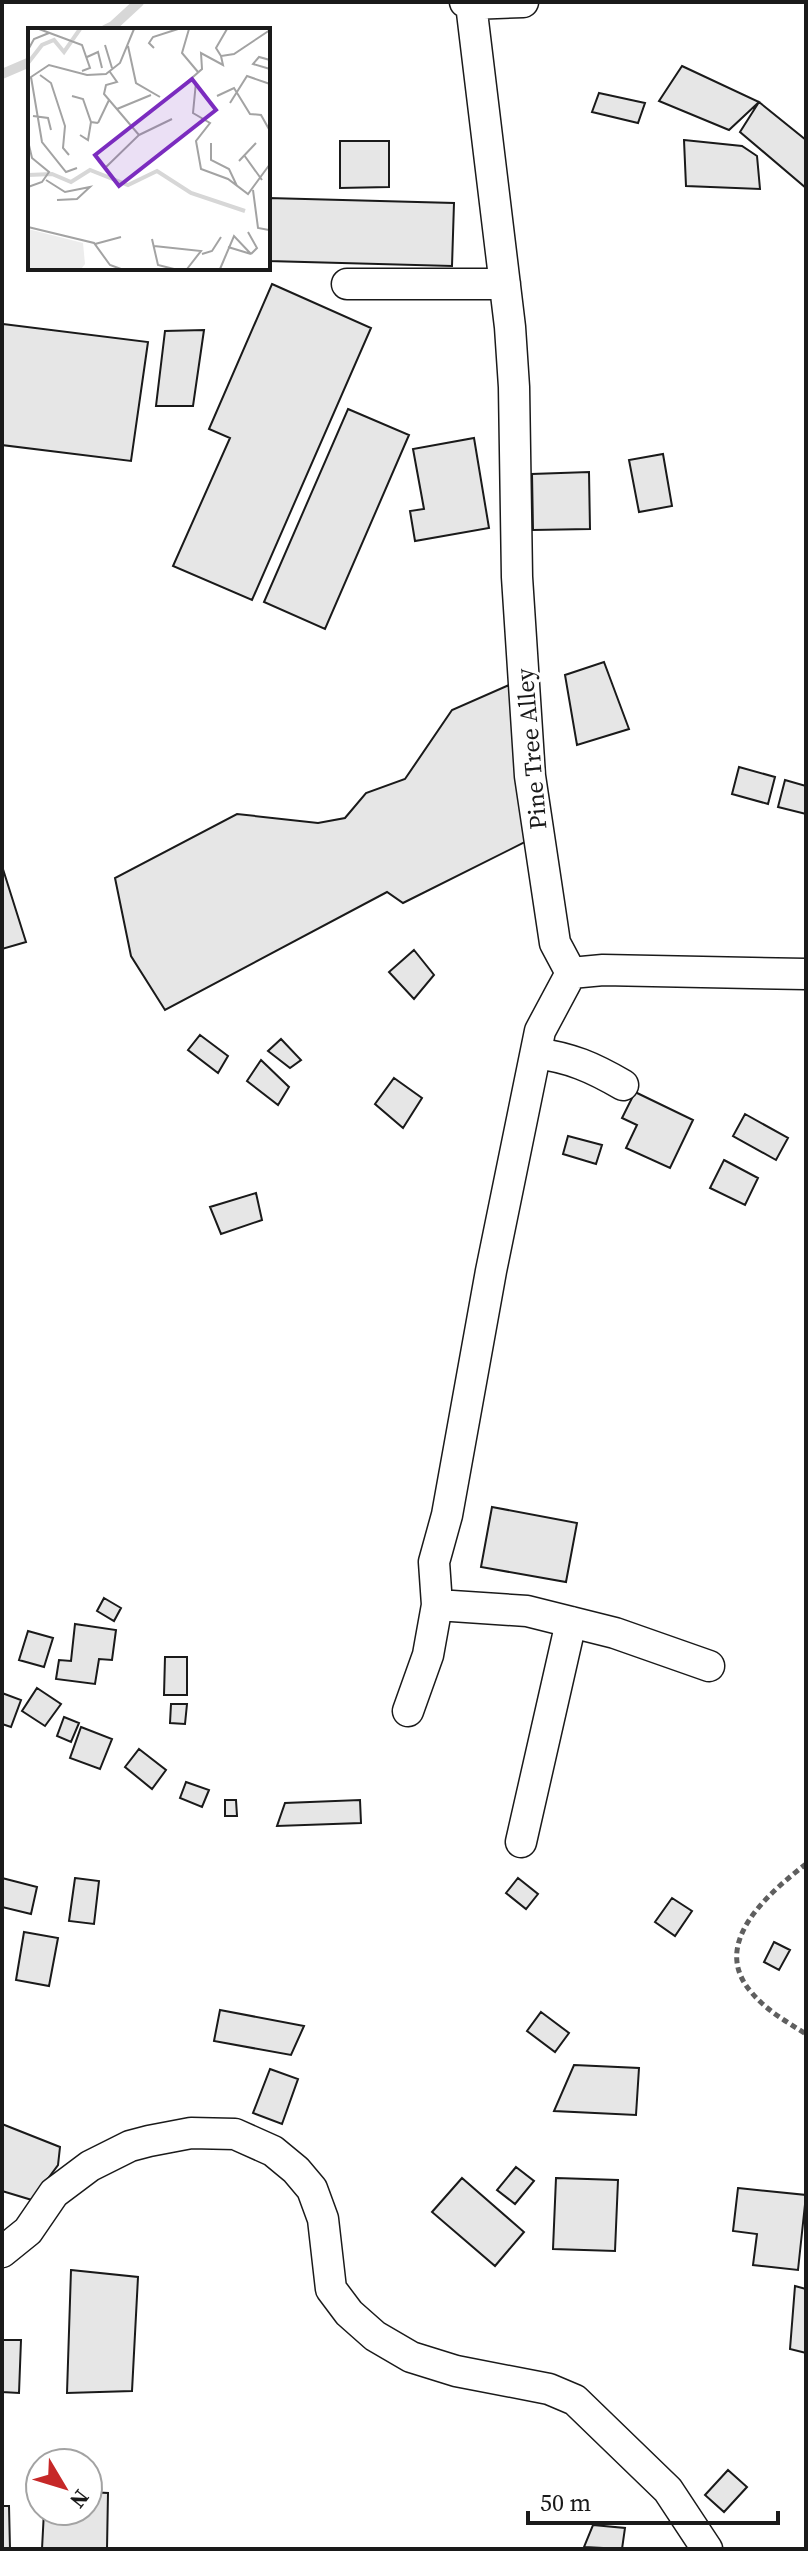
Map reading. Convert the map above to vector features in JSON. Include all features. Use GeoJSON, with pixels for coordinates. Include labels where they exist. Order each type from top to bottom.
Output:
{"type":"FeatureCollection","features":[{"type":"Feature","properties":{"kind":"street"},"geometry":{"type":"LineString","coordinates":[[468,3],[523,2]]}},
{"type":"Feature","properties":{"kind":"street","name":"Pine Tree Alley"},"geometry":{"type":"LineString","coordinates":[[468,3],[505,284],[514,387],[517,577],[530,776],[555,943],[571,973]]}},
{"type":"Feature","properties":{"kind":"street"},"geometry":{"type":"LineString","coordinates":[[347,284],[505,284]]}},
{"type":"Feature","properties":{"kind":"street"},"geometry":{"type":"LineString","coordinates":[[408,1711],[428,1655],[437,1605],[434,1562],[447,1515],[491,1271],[540,1031],[571,973],[603,970],[806,974]]}},
{"type":"Feature","properties":{"kind":"street"},"geometry":{"type":"LineString","coordinates":[[536,1053],[568,1058],[623,1085]]}},
{"type":"Feature","properties":{"kind":"street"},"geometry":{"type":"LineString","coordinates":[[437,1605],[527,1611],[615,1633],[709,1666]]}},
{"type":"Feature","properties":{"kind":"street"},"geometry":{"type":"LineString","coordinates":[[521,1842],[571,1622]]}},
{"type":"Feature","properties":{"kind":"street"},"geometry":{"type":"LineString","coordinates":[[2,2252],[28,2231],[54,2193],[103,2159],[130,2146],[191,2133],[235,2134],[273,2151],[296,2170],[312,2189],[323,2219],[331,2289],[349,2313],[375,2336],[411,2357],[456,2371],[538,2386],[575,2400],[668,2490],[707,2549]]}},
{"type":"Feature","properties":{"kind":"path"},"geometry":{"type":"LineString","coordinates":[[806,1864],[750,1915],[735,1951],[741,1976],[751,1993],[806,2034]]}},
{"type":"Feature","properties":{"kind":"building"},"geometry":{"type":"Polygon","coordinates":[[[682,66],[759,102],[729,130],[659,101],[682,66]]]}},
{"type":"Feature","properties":{"kind":"building"},"geometry":{"type":"Polygon","coordinates":[[[599,93],[645,103],[638,123],[592,112],[599,93]]]}},
{"type":"Feature","properties":{"kind":"building"},"geometry":{"type":"Polygon","coordinates":[[[759,102],[806,140],[806,188],[740,132],[759,102]]]}},
{"type":"Feature","properties":{"kind":"building"},"geometry":{"type":"Polygon","coordinates":[[[684,140],[742,146],[757,156],[760,189],[686,186],[684,140]]]}},
{"type":"Feature","properties":{"kind":"building"},"geometry":{"type":"Polygon","coordinates":[[[340,141],[389,141],[389,187],[340,188],[340,141]]]}},
{"type":"Feature","properties":{"kind":"building"},"geometry":{"type":"Polygon","coordinates":[[[270,198],[454,203],[452,266],[270,261],[270,198]]]}},
{"type":"Feature","properties":{"kind":"building"},"geometry":{"type":"Polygon","coordinates":[[[272,284],[371,328],[252,600],[173,566],[230,438],[209,429],[272,284]]]}},
{"type":"Feature","properties":{"kind":"building"},"geometry":{"type":"Polygon","coordinates":[[[3,324],[148,342],[131,461],[2,445],[3,324]]]}},
{"type":"Feature","properties":{"kind":"building"},"geometry":{"type":"Polygon","coordinates":[[[204,330],[193,406],[156,406],[165,331],[204,330]]]}},
{"type":"Feature","properties":{"kind":"building"},"geometry":{"type":"Polygon","coordinates":[[[348,409],[409,435],[325,629],[264,602],[348,409]]]}},
{"type":"Feature","properties":{"kind":"building"},"geometry":{"type":"Polygon","coordinates":[[[474,438],[489,528],[415,541],[410,511],[424,509],[413,449],[474,438]]]}},
{"type":"Feature","properties":{"kind":"building"},"geometry":{"type":"Polygon","coordinates":[[[663,454],[672,506],[639,512],[629,460],[663,454]]]}},
{"type":"Feature","properties":{"kind":"building"},"geometry":{"type":"Polygon","coordinates":[[[589,472],[590,529],[533,530],[532,474],[589,472]]]}},
{"type":"Feature","properties":{"kind":"building"},"geometry":{"type":"Polygon","coordinates":[[[604,662],[629,729],[577,745],[565,675],[604,662]]]}},
{"type":"Feature","properties":{"kind":"building"},"geometry":{"type":"Polygon","coordinates":[[[509,685],[531,839],[403,903],[387,892],[165,1010],[131,956],[115,878],[237,814],[318,823],[345,818],[366,793],[405,779],[452,710],[509,685]]]}},
{"type":"Feature","properties":{"kind":"building"},"geometry":{"type":"Polygon","coordinates":[[[739,767],[775,777],[768,804],[732,794],[739,767]]]}},
{"type":"Feature","properties":{"kind":"building"},"geometry":{"type":"Polygon","coordinates":[[[785,780],[806,786],[806,814],[778,807],[785,780]]]}},
{"type":"Feature","properties":{"kind":"building"},"geometry":{"type":"Polygon","coordinates":[[[2,866],[26,942],[2,949],[2,866]]]}},
{"type":"Feature","properties":{"kind":"building"},"geometry":{"type":"Polygon","coordinates":[[[414,950],[434,975],[414,999],[389,972],[414,950]]]}},
{"type":"Feature","properties":{"kind":"building"},"geometry":{"type":"Polygon","coordinates":[[[200,1035],[228,1056],[218,1073],[188,1050],[200,1035]]]}},
{"type":"Feature","properties":{"kind":"building"},"geometry":{"type":"Polygon","coordinates":[[[281,1039],[301,1060],[290,1068],[268,1051],[281,1039]]]}},
{"type":"Feature","properties":{"kind":"building"},"geometry":{"type":"Polygon","coordinates":[[[261,1060],[289,1087],[278,1105],[247,1081],[261,1060]]]}},
{"type":"Feature","properties":{"kind":"building"},"geometry":{"type":"Polygon","coordinates":[[[394,1078],[422,1098],[403,1128],[375,1104],[394,1078]]]}},
{"type":"Feature","properties":{"kind":"building"},"geometry":{"type":"Polygon","coordinates":[[[635,1092],[693,1120],[670,1168],[626,1148],[637,1125],[622,1118],[635,1092]]]}},
{"type":"Feature","properties":{"kind":"building"},"geometry":{"type":"Polygon","coordinates":[[[745,1114],[788,1138],[776,1160],[733,1136],[745,1114]]]}},
{"type":"Feature","properties":{"kind":"building"},"geometry":{"type":"Polygon","coordinates":[[[568,1136],[602,1145],[596,1164],[563,1154],[568,1136]]]}},
{"type":"Feature","properties":{"kind":"building"},"geometry":{"type":"Polygon","coordinates":[[[724,1160],[758,1178],[745,1205],[710,1188],[724,1160]]]}},
{"type":"Feature","properties":{"kind":"building"},"geometry":{"type":"Polygon","coordinates":[[[256,1193],[262,1220],[221,1234],[210,1207],[256,1193]]]}},
{"type":"Feature","properties":{"kind":"building"},"geometry":{"type":"Polygon","coordinates":[[[492,1507],[577,1523],[566,1582],[481,1567],[492,1507]]]}},
{"type":"Feature","properties":{"kind":"building"},"geometry":{"type":"Polygon","coordinates":[[[104,1598],[121,1608],[114,1621],[97,1611],[104,1598]]]}},
{"type":"Feature","properties":{"kind":"building"},"geometry":{"type":"Polygon","coordinates":[[[75,1624],[116,1630],[112,1660],[99,1659],[95,1684],[56,1679],[59,1660],[71,1661],[75,1624]]]}},
{"type":"Feature","properties":{"kind":"building"},"geometry":{"type":"Polygon","coordinates":[[[28,1631],[53,1638],[44,1667],[19,1660],[28,1631]]]}},
{"type":"Feature","properties":{"kind":"building"},"geometry":{"type":"Polygon","coordinates":[[[165,1657],[187,1657],[187,1695],[164,1695],[165,1657]]]}},
{"type":"Feature","properties":{"kind":"building"},"geometry":{"type":"Polygon","coordinates":[[[37,1688],[61,1704],[45,1726],[22,1711],[37,1688]]]}},
{"type":"Feature","properties":{"kind":"building"},"geometry":{"type":"Polygon","coordinates":[[[2,1693],[21,1700],[11,1727],[2,1724],[2,1693]]]}},
{"type":"Feature","properties":{"kind":"building"},"geometry":{"type":"Polygon","coordinates":[[[171,1704],[187,1704],[185,1724],[170,1723],[171,1704]]]}},
{"type":"Feature","properties":{"kind":"building"},"geometry":{"type":"Polygon","coordinates":[[[64,1717],[79,1723],[71,1742],[57,1736],[64,1717]]]}},
{"type":"Feature","properties":{"kind":"building"},"geometry":{"type":"Polygon","coordinates":[[[81,1727],[112,1739],[100,1769],[70,1758],[81,1727]]]}},
{"type":"Feature","properties":{"kind":"building"},"geometry":{"type":"Polygon","coordinates":[[[139,1749],[166,1770],[152,1789],[125,1767],[139,1749]]]}},
{"type":"Feature","properties":{"kind":"building"},"geometry":{"type":"Polygon","coordinates":[[[186,1782],[209,1790],[202,1807],[180,1798],[186,1782]]]}},
{"type":"Feature","properties":{"kind":"building"},"geometry":{"type":"Polygon","coordinates":[[[225,1800],[236,1800],[237,1816],[225,1816],[225,1800]]]}},
{"type":"Feature","properties":{"kind":"building"},"geometry":{"type":"Polygon","coordinates":[[[360,1800],[361,1823],[277,1826],[285,1803],[360,1800]]]}},
{"type":"Feature","properties":{"kind":"building"},"geometry":{"type":"Polygon","coordinates":[[[2,1878],[37,1887],[31,1914],[2,1907],[2,1878]]]}},
{"type":"Feature","properties":{"kind":"building"},"geometry":{"type":"Polygon","coordinates":[[[75,1878],[99,1881],[94,1924],[69,1921],[75,1878]]]}},
{"type":"Feature","properties":{"kind":"building"},"geometry":{"type":"Polygon","coordinates":[[[518,1878],[538,1894],[526,1909],[506,1893],[518,1878]]]}},
{"type":"Feature","properties":{"kind":"building"},"geometry":{"type":"Polygon","coordinates":[[[672,1898],[692,1911],[675,1936],[655,1922],[672,1898]]]}},
{"type":"Feature","properties":{"kind":"building"},"geometry":{"type":"Polygon","coordinates":[[[24,1932],[58,1938],[49,1986],[16,1980],[24,1932]]]}},
{"type":"Feature","properties":{"kind":"building"},"geometry":{"type":"Polygon","coordinates":[[[774,1942],[790,1950],[779,1970],[764,1962],[774,1942]]]}},
{"type":"Feature","properties":{"kind":"building"},"geometry":{"type":"Polygon","coordinates":[[[220,2010],[304,2026],[291,2055],[214,2041],[220,2010]]]}},
{"type":"Feature","properties":{"kind":"building"},"geometry":{"type":"Polygon","coordinates":[[[541,2012],[569,2033],[555,2052],[527,2031],[541,2012]]]}},
{"type":"Feature","properties":{"kind":"building"},"geometry":{"type":"Polygon","coordinates":[[[574,2065],[639,2068],[636,2115],[554,2111],[574,2065]]]}},
{"type":"Feature","properties":{"kind":"building"},"geometry":{"type":"Polygon","coordinates":[[[270,2069],[298,2079],[282,2124],[253,2113],[270,2069]]]}},
{"type":"Feature","properties":{"kind":"building"},"geometry":{"type":"Polygon","coordinates":[[[2,2124],[60,2147],[58,2165],[32,2200],[2,2191],[2,2124]]]}},
{"type":"Feature","properties":{"kind":"building"},"geometry":{"type":"Polygon","coordinates":[[[516,2167],[534,2181],[515,2204],[497,2190],[516,2167]]]}},
{"type":"Feature","properties":{"kind":"building"},"geometry":{"type":"Polygon","coordinates":[[[462,2178],[524,2232],[495,2266],[432,2212],[462,2178]]]}},
{"type":"Feature","properties":{"kind":"building"},"geometry":{"type":"Polygon","coordinates":[[[556,2178],[618,2180],[615,2251],[553,2249],[556,2178]]]}},
{"type":"Feature","properties":{"kind":"building"},"geometry":{"type":"Polygon","coordinates":[[[738,2188],[806,2195],[798,2270],[753,2265],[757,2234],[733,2231],[738,2188]]]}},
{"type":"Feature","properties":{"kind":"building"},"geometry":{"type":"Polygon","coordinates":[[[71,2270],[138,2277],[132,2391],[67,2393],[71,2270]]]}},
{"type":"Feature","properties":{"kind":"building"},"geometry":{"type":"Polygon","coordinates":[[[795,2286],[806,2289],[806,2353],[790,2349],[795,2286]]]}},
{"type":"Feature","properties":{"kind":"building"},"geometry":{"type":"Polygon","coordinates":[[[2,2340],[21,2340],[19,2393],[2,2392],[2,2340]]]}},
{"type":"Feature","properties":{"kind":"building"},"geometry":{"type":"Polygon","coordinates":[[[728,2470],[747,2487],[724,2512],[705,2495],[728,2470]]]}},
{"type":"Feature","properties":{"kind":"building"},"geometry":{"type":"Polygon","coordinates":[[[104,2493],[108,2493],[107,2549],[42,2549],[43,2527],[104,2527],[104,2493]]]}},
{"type":"Feature","properties":{"kind":"building"},"geometry":{"type":"Polygon","coordinates":[[[2,2506],[9,2506],[10,2549],[2,2549],[2,2506]]]}},
{"type":"Feature","properties":{"kind":"building"},"geometry":{"type":"Polygon","coordinates":[[[593,2525],[625,2528],[622,2549],[584,2547],[593,2525]]]}},
{"type":"Feature","properties":{"kind":"waterway"},"geometry":{"type":"LineString","coordinates":[[109,28],[139,2]]}},
{"type":"Feature","properties":{"kind":"waterway"},"geometry":{"type":"LineString","coordinates":[[2,74],[28,63]]}}]}
